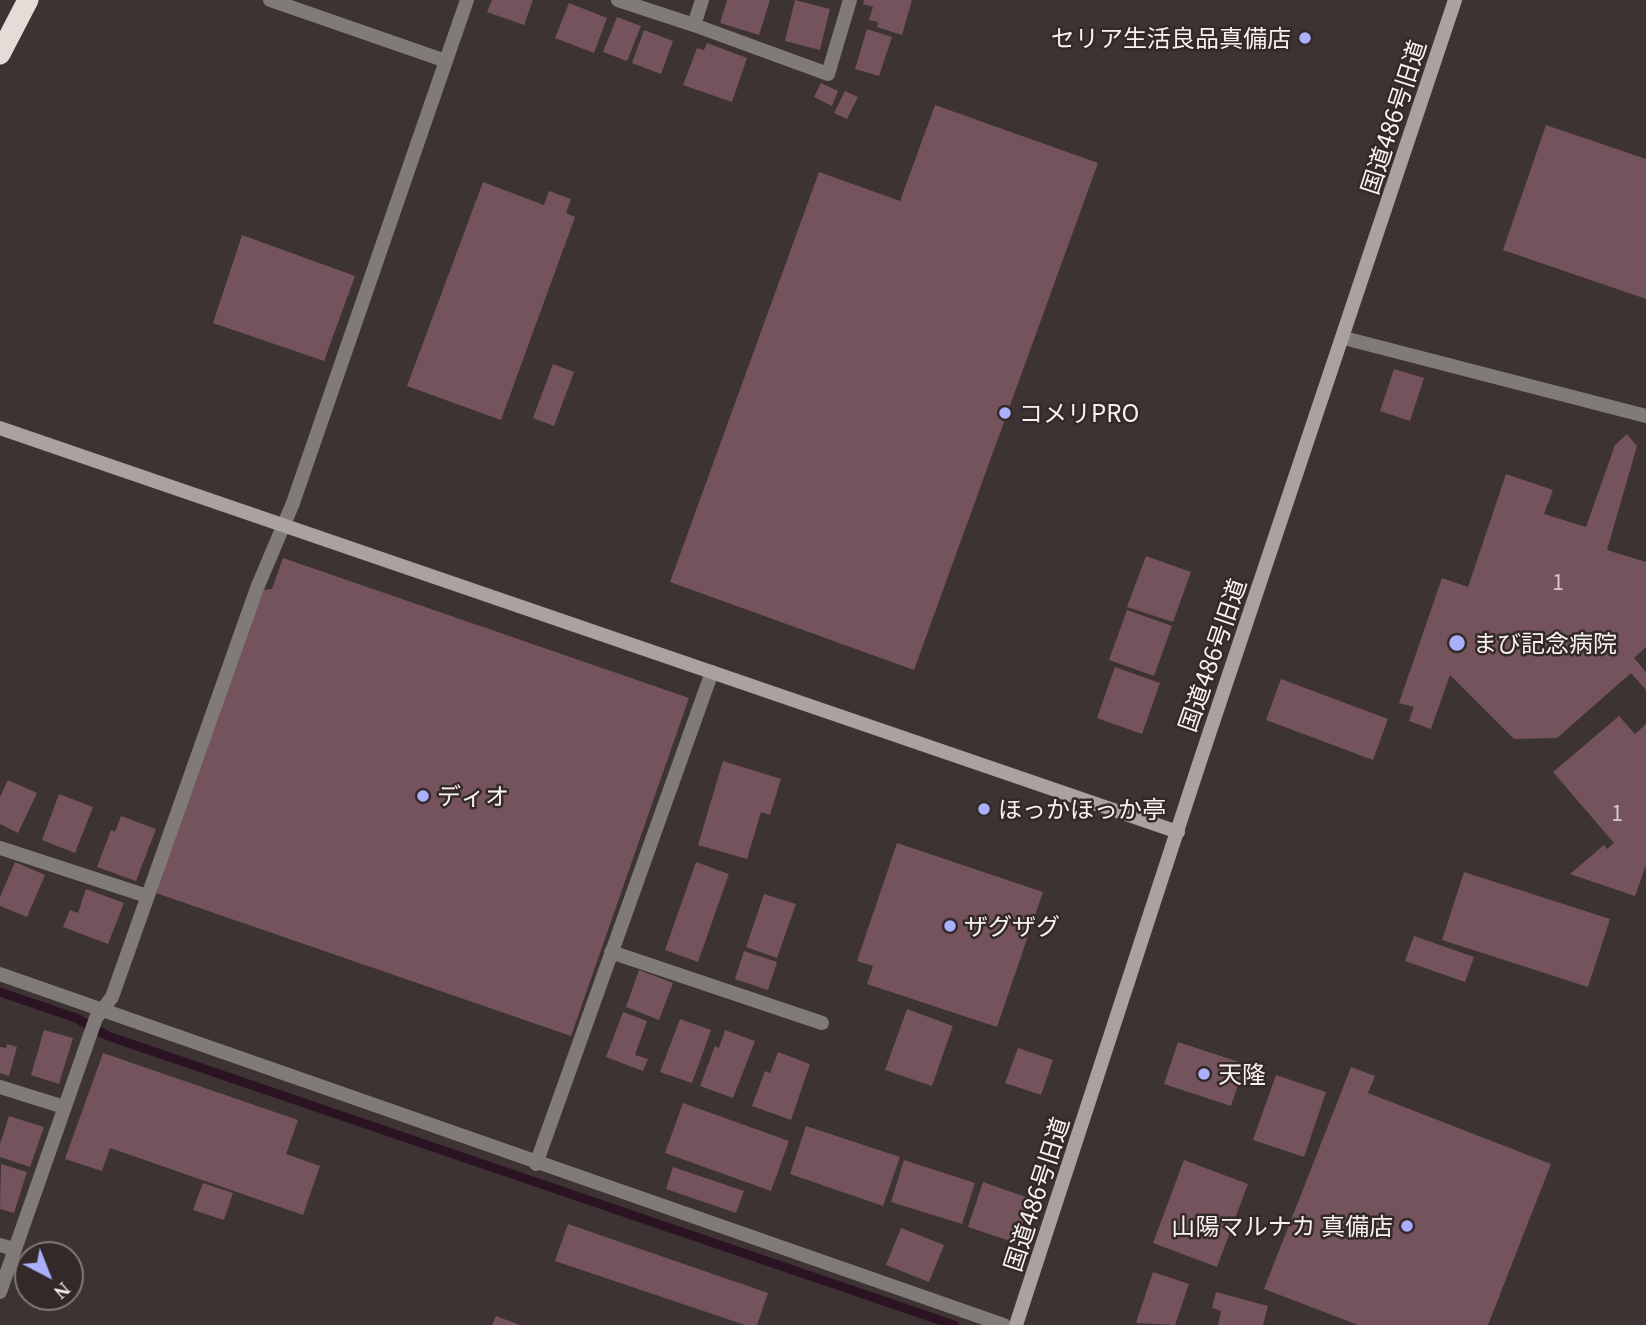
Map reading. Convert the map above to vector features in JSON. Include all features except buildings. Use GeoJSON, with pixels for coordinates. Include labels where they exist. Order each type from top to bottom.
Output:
{"type":"FeatureCollection","features":[{"type":"Feature","properties":{"kind":"highway"},"geometry":{"type":"LineString","coordinates":[[0,54],[28,0]]}},
{"type":"Feature","properties":{"kind":"street"},"geometry":{"type":"LineString","coordinates":[[270,0],[446,61]]}},
{"type":"Feature","properties":{"kind":"street"},"geometry":{"type":"LineString","coordinates":[[0,1292],[7,1247],[64,1107],[90,1034],[99,1014],[112,997],[257,588],[285,524],[467,0]]}},
{"type":"Feature","properties":{"kind":"street"},"geometry":{"type":"LineString","coordinates":[[618,0],[828,74],[850,0]]}},
{"type":"Feature","properties":{"kind":"street"},"geometry":{"type":"LineString","coordinates":[[694,25],[702,0]]}},
{"type":"Feature","properties":{"kind":"street","name":"国道486号旧道"},"geometry":{"type":"LineString","coordinates":[[1016,1325],[1455,0]]}},
{"type":"Feature","properties":{"kind":"street"},"geometry":{"type":"LineString","coordinates":[[1344,338],[1646,416]]}},
{"type":"Feature","properties":{"kind":"street"},"geometry":{"type":"LineString","coordinates":[[0,428],[1178,832]]}},
{"type":"Feature","properties":{"kind":"street"},"geometry":{"type":"LineString","coordinates":[[536,1164],[712,672]]}},
{"type":"Feature","properties":{"kind":"street"},"geometry":{"type":"LineString","coordinates":[[0,848],[147,896]]}},
{"type":"Feature","properties":{"kind":"street"},"geometry":{"type":"LineString","coordinates":[[611,953],[822,1023]]}},
{"type":"Feature","properties":{"kind":"street"},"geometry":{"type":"LineString","coordinates":[[0,974],[99,1014],[1004,1325]]}},
{"type":"Feature","properties":{"kind":"street"},"geometry":{"type":"LineString","coordinates":[[0,1087],[64,1107]]}},
{"type":"Feature","properties":{"kind":"waterway"},"geometry":{"type":"LineString","coordinates":[[0,992],[76,1018],[108,1036],[954,1325]]}},
{"type":"Feature","properties":{"kind":"place","name":"セリア生活良品真備店"},"geometry":{"type":"Point","coordinates":[1305,38]}},
{"type":"Feature","properties":{"kind":"place","name":"コメリPRO"},"geometry":{"type":"Point","coordinates":[1005,413]}},
{"type":"Feature","properties":{"kind":"place","name":"まび記念病院"},"geometry":{"type":"Point","coordinates":[1457,643]}},
{"type":"Feature","properties":{"kind":"place","name":"ディオ"},"geometry":{"type":"Point","coordinates":[423,796]}},
{"type":"Feature","properties":{"kind":"place","name":"ほっかほっか亭"},"geometry":{"type":"Point","coordinates":[984,809]}},
{"type":"Feature","properties":{"kind":"place","name":"ザグザグ"},"geometry":{"type":"Point","coordinates":[950,926]}},
{"type":"Feature","properties":{"kind":"place","name":"天隆"},"geometry":{"type":"Point","coordinates":[1204,1074]}},
{"type":"Feature","properties":{"kind":"place","name":"山陽マルナカ 真備店"},"geometry":{"type":"Point","coordinates":[1407,1226]}}]}
